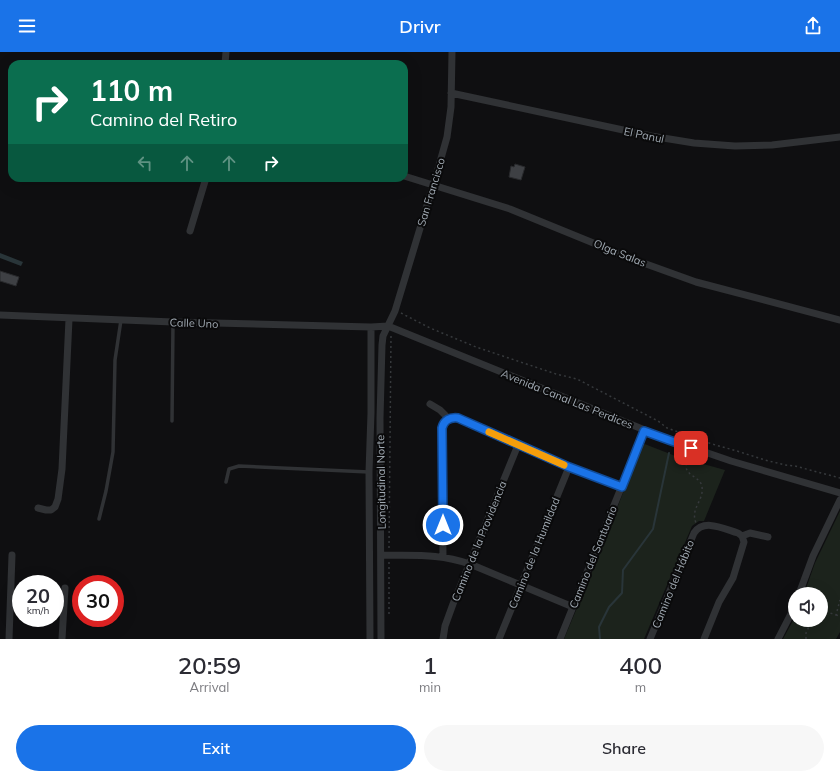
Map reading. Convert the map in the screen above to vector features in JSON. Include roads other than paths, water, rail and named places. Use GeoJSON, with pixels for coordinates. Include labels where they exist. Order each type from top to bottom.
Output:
{"type":"FeatureCollection","features":[{"type":"Feature","properties":{"kind":"street","name":"San Francisco"},"geometry":{"type":"LineString","coordinates":[[390,327],[447,137],[451,93],[452,52]]}},
{"type":"Feature","properties":{"kind":"street","name":"El Panul"},"geometry":{"type":"LineString","coordinates":[[451,93],[651,136],[694,143],[735,146],[766,146],[840,137]]}},
{"type":"Feature","properties":{"kind":"street","name":"Olga Salas"},"geometry":{"type":"LineString","coordinates":[[408,177],[516,212],[635,260],[696,282],[840,320]]}},
{"type":"Feature","properties":{"kind":"street"},"geometry":{"type":"LineString","coordinates":[[190,231],[205,182]]}},
{"type":"Feature","properties":{"kind":"street","name":"Calle Uno"},"geometry":{"type":"LineString","coordinates":[[0,315],[173,322],[390,327]]}},
{"type":"Feature","properties":{"kind":"street"},"geometry":{"type":"LineString","coordinates":[[38,508],[51,510],[55,507],[58,499],[62,469],[69,318]]}},
{"type":"Feature","properties":{"kind":"street","name":"Longitudinal Norte"},"geometry":{"type":"LineString","coordinates":[[370,639],[369,472],[371,327]]}},
{"type":"Feature","properties":{"kind":"street","name":"Avenida Canal Las Perdices"},"geometry":{"type":"LineString","coordinates":[[390,327],[644,431],[691,448],[840,493]]}},
{"type":"Feature","properties":{"kind":"street","name":"Longitudinal Norte"},"geometry":{"type":"LineString","coordinates":[[381,639],[385,555],[380,418],[382,345],[383,336],[390,327]]}},
{"type":"Feature","properties":{"kind":"street"},"geometry":{"type":"LineString","coordinates":[[430,404],[440,410],[449,419]]}},
{"type":"Feature","properties":{"kind":"street"},"geometry":{"type":"LineString","coordinates":[[443,557],[442,428],[444,423],[449,419],[458,418],[569,467],[622,487]]}},
{"type":"Feature","properties":{"kind":"street","name":"Camino del Santuario"},"geometry":{"type":"LineString","coordinates":[[560,639],[644,431]]}},
{"type":"Feature","properties":{"kind":"street","name":"Camino de la Providencia"},"geometry":{"type":"LineString","coordinates":[[443,639],[449,615],[518,445]]}},
{"type":"Feature","properties":{"kind":"street","name":"Camino de la Humildad"},"geometry":{"type":"LineString","coordinates":[[499,639],[569,467]]}},
{"type":"Feature","properties":{"kind":"street"},"geometry":{"type":"LineString","coordinates":[[802,587],[813,556],[840,500]]}},
{"type":"Feature","properties":{"kind":"street","name":"Camino del Hábito"},"geometry":{"type":"LineString","coordinates":[[650,639],[694,533],[699,528],[706,525],[711,525],[738,533],[742,536],[750,533],[768,537]]}},
{"type":"Feature","properties":{"kind":"street"},"geometry":{"type":"LineString","coordinates":[[704,639],[719,602],[732,578],[744,545],[744,539],[742,536]]}},
{"type":"Feature","properties":{"kind":"street"},"geometry":{"type":"LineString","coordinates":[[9,639],[12,555]]}},
{"type":"Feature","properties":{"kind":"street"},"geometry":{"type":"LineString","coordinates":[[385,555],[429,555],[470,564],[573,607]]}},
{"type":"Feature","properties":{"kind":"street"},"geometry":{"type":"LineString","coordinates":[[62,639],[65,588]]}},
{"type":"Feature","properties":{"kind":"street"},"geometry":{"type":"LineString","coordinates":[[778,639],[788,620]]}},
{"type":"Feature","properties":{"kind":"lane"},"geometry":{"type":"LineString","coordinates":[[99,519],[113,452],[115,360],[121,320]]}},
{"type":"Feature","properties":{"kind":"lane"},"geometry":{"type":"LineString","coordinates":[[172,421],[173,322]]}},
{"type":"Feature","properties":{"kind":"lane"},"geometry":{"type":"LineString","coordinates":[[226,482],[229,470],[239,466],[369,472]]}},
{"type":"Feature","properties":{"kind":"waterway"},"geometry":{"type":"LineString","coordinates":[[600,639],[599,627],[609,607],[622,593],[623,570],[653,529],[669,453]]}}]}
